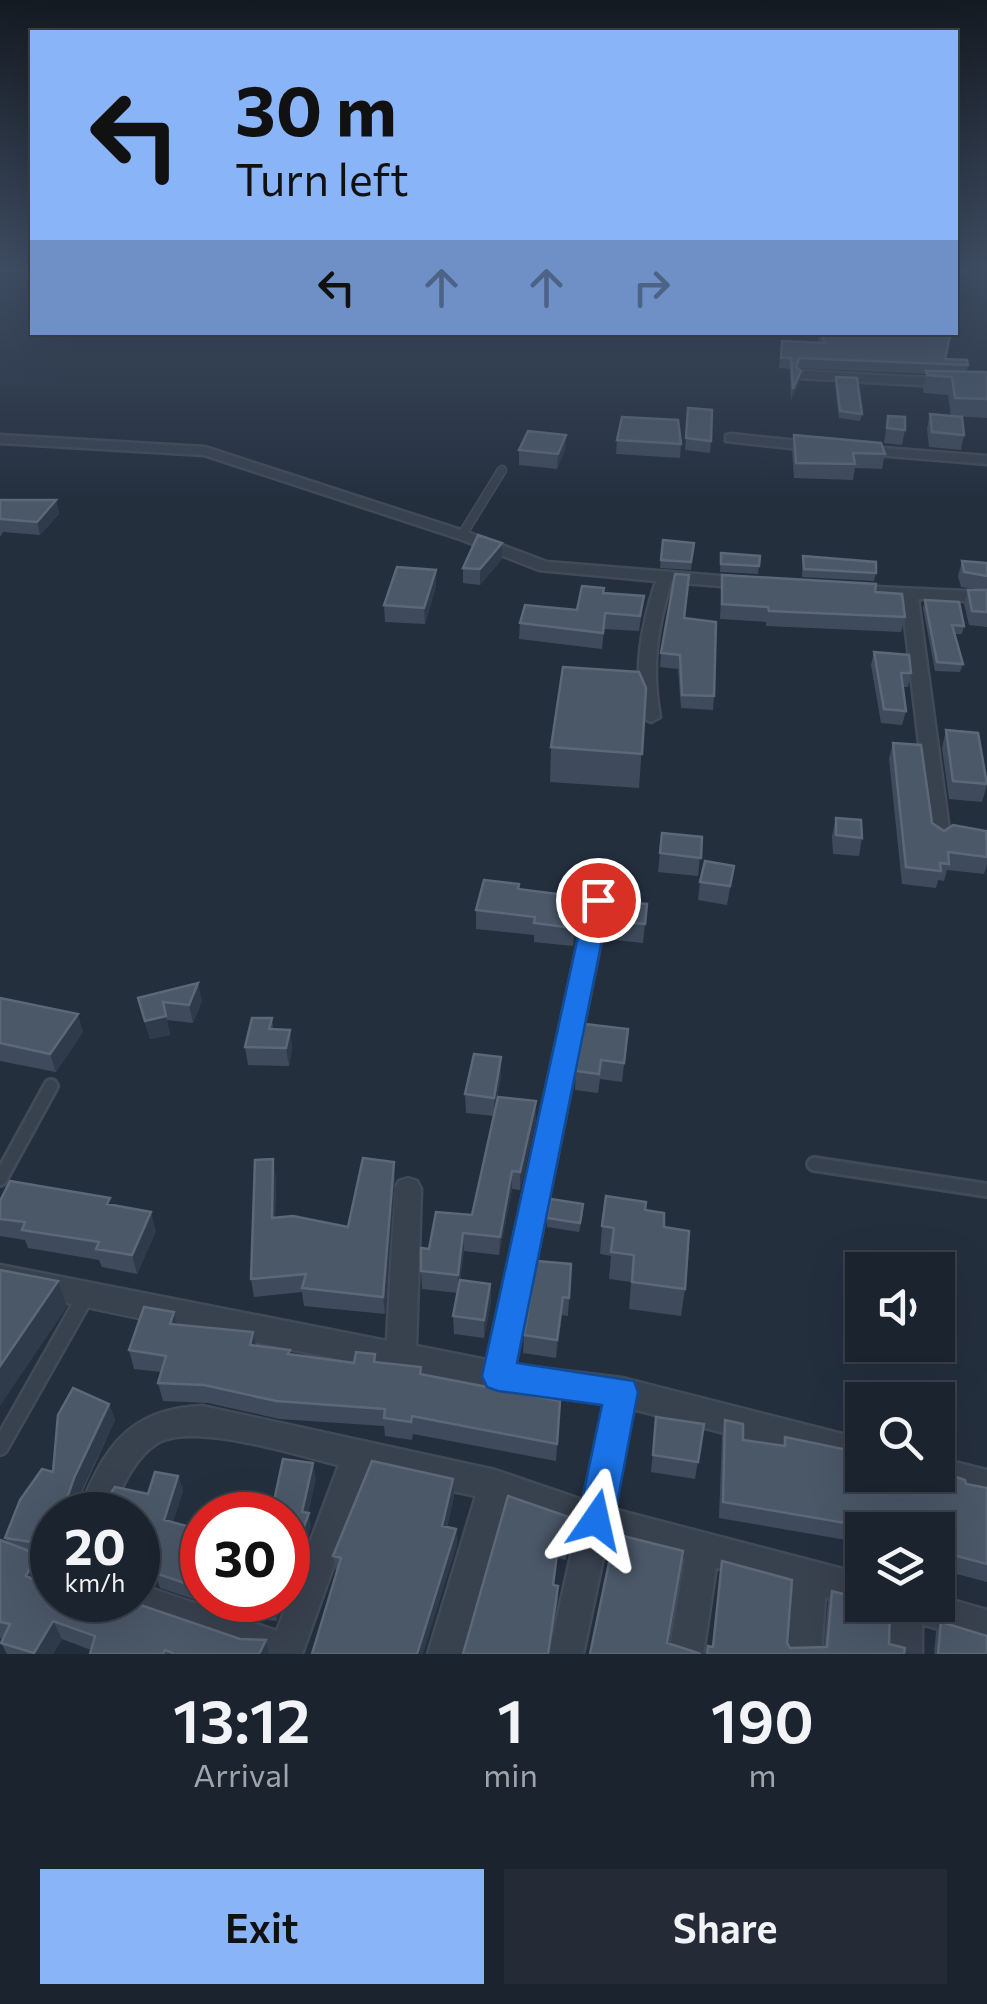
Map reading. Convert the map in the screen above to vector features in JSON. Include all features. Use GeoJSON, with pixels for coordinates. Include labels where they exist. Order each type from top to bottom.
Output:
{"type":"FeatureCollection","features":[{"type":"Feature","properties":{"kind":"street"},"geometry":{"type":"LineString","coordinates":[[802,375],[987,385]]}},
{"type":"Feature","properties":{"kind":"street"},"geometry":{"type":"LineString","coordinates":[[731,438],[987,460]]}},
{"type":"Feature","properties":{"kind":"street"},"geometry":{"type":"LineString","coordinates":[[0,439],[204,451],[462,535],[545,568],[770,585]]}},
{"type":"Feature","properties":{"kind":"street"},"geometry":{"type":"LineString","coordinates":[[651,718],[642,672],[645,642],[664,576]]}},
{"type":"Feature","properties":{"kind":"street"},"geometry":{"type":"LineString","coordinates":[[830,590],[987,597]]}},
{"type":"Feature","properties":{"kind":"street"},"geometry":{"type":"LineString","coordinates":[[909,593],[940,837]]}},
{"type":"Feature","properties":{"kind":"street"},"geometry":{"type":"LineString","coordinates":[[498,1376],[598,900]]}},
{"type":"Feature","properties":{"kind":"street"},"geometry":{"type":"LineString","coordinates":[[401,1358],[408,1188]]}},
{"type":"Feature","properties":{"kind":"street"},"geometry":{"type":"LineString","coordinates":[[0,1277],[498,1376],[622,1392],[845,1450]]}},
{"type":"Feature","properties":{"kind":"street"},"geometry":{"type":"LineString","coordinates":[[566,1654],[622,1392]]}},
{"type":"Feature","properties":{"kind":"street"},"geometry":{"type":"LineString","coordinates":[[104,1492],[121,1459],[154,1424],[202,1420],[496,1485],[596,1520],[845,1585]]}},
{"type":"Feature","properties":{"kind":"street"},"geometry":{"type":"LineString","coordinates":[[160,1608],[286,1653],[359,1453]]}},
{"type":"Feature","properties":{"kind":"street"},"geometry":{"type":"LineString","coordinates":[[955,1477],[987,1485]]}},
{"type":"Feature","properties":{"kind":"street"},"geometry":{"type":"LineString","coordinates":[[444,1654],[496,1485]]}},
{"type":"Feature","properties":{"kind":"street"},"geometry":{"type":"LineString","coordinates":[[686,1654],[703,1546]]}},
{"type":"Feature","properties":{"kind":"street"},"geometry":{"type":"LineString","coordinates":[[804,1654],[811,1574]]}},
{"type":"Feature","properties":{"kind":"street"},"geometry":{"type":"LineString","coordinates":[[955,1618],[987,1627]]}},
{"type":"Feature","properties":{"kind":"street"},"geometry":{"type":"LineString","coordinates":[[905,1654],[908,1622]]}},
{"type":"Feature","properties":{"kind":"lane"},"geometry":{"type":"LineString","coordinates":[[462,535],[502,470]]}},
{"type":"Feature","properties":{"kind":"lane"},"geometry":{"type":"LineString","coordinates":[[0,1179],[51,1086]]}},
{"type":"Feature","properties":{"kind":"lane"},"geometry":{"type":"LineString","coordinates":[[814,1164],[987,1190]]}},
{"type":"Feature","properties":{"kind":"lane"},"geometry":{"type":"LineString","coordinates":[[0,1447],[88,1292]]}},
{"type":"Feature","properties":{"kind":"building"},"geometry":{"type":"Polygon","coordinates":[[[782,345],[948,345],[945,359],[967,360],[968,365],[799,358],[796,367],[801,371],[793,389],[791,358],[781,358],[782,345]]]}},
{"type":"Feature","properties":{"kind":"building"},"geometry":{"type":"Polygon","coordinates":[[[926,371],[987,372],[987,399],[955,398],[952,377],[927,375],[926,371]]]}},
{"type":"Feature","properties":{"kind":"building"},"geometry":{"type":"Polygon","coordinates":[[[836,377],[857,378],[862,414],[840,411],[836,377]]]}},
{"type":"Feature","properties":{"kind":"building"},"geometry":{"type":"Polygon","coordinates":[[[688,408],[712,410],[711,441],[686,438],[688,408]]]}},
{"type":"Feature","properties":{"kind":"building"},"geometry":{"type":"Polygon","coordinates":[[[930,414],[962,417],[964,435],[932,432],[930,414]]]}},
{"type":"Feature","properties":{"kind":"building"},"geometry":{"type":"Polygon","coordinates":[[[888,416],[905,417],[905,430],[887,428],[888,416]]]}},
{"type":"Feature","properties":{"kind":"building"},"geometry":{"type":"Polygon","coordinates":[[[622,417],[678,420],[681,444],[617,440],[622,417]]]}},
{"type":"Feature","properties":{"kind":"building"},"geometry":{"type":"Polygon","coordinates":[[[528,431],[566,435],[558,454],[519,450],[528,431]]]}},
{"type":"Feature","properties":{"kind":"building"},"geometry":{"type":"Polygon","coordinates":[[[794,435],[881,443],[885,454],[853,453],[855,464],[796,463],[794,435]]]}},
{"type":"Feature","properties":{"kind":"building"},"geometry":{"type":"Polygon","coordinates":[[[0,500],[56,500],[37,522],[0,519],[0,500]]]}},
{"type":"Feature","properties":{"kind":"building"},"geometry":{"type":"Polygon","coordinates":[[[478,535],[502,543],[480,569],[463,568],[478,535]]]}},
{"type":"Feature","properties":{"kind":"building"},"geometry":{"type":"Polygon","coordinates":[[[663,540],[694,543],[691,562],[661,560],[663,540]]]}},
{"type":"Feature","properties":{"kind":"building"},"geometry":{"type":"Polygon","coordinates":[[[721,553],[760,556],[759,566],[721,564],[721,553]]]}},
{"type":"Feature","properties":{"kind":"building"},"geometry":{"type":"Polygon","coordinates":[[[803,556],[876,562],[876,573],[804,569],[803,556]]]}},
{"type":"Feature","properties":{"kind":"building"},"geometry":{"type":"Polygon","coordinates":[[[962,561],[987,563],[987,576],[964,572],[962,561]]]}},
{"type":"Feature","properties":{"kind":"building"},"geometry":{"type":"Polygon","coordinates":[[[397,567],[436,570],[424,608],[384,605],[397,567]]]}},
{"type":"Feature","properties":{"kind":"building"},"geometry":{"type":"Polygon","coordinates":[[[675,574],[689,575],[684,618],[716,622],[714,696],[682,695],[680,655],[661,653],[675,574]]]}},
{"type":"Feature","properties":{"kind":"building"},"geometry":{"type":"Polygon","coordinates":[[[722,575],[876,584],[875,592],[902,594],[905,617],[769,611],[768,607],[722,604],[722,575]]]}},
{"type":"Feature","properties":{"kind":"building"},"geometry":{"type":"Polygon","coordinates":[[[582,586],[604,588],[603,593],[644,596],[640,616],[605,613],[603,633],[520,623],[525,605],[577,610],[582,586]]]}},
{"type":"Feature","properties":{"kind":"building"},"geometry":{"type":"Polygon","coordinates":[[[968,590],[987,590],[987,612],[972,611],[968,590]]]}},
{"type":"Feature","properties":{"kind":"building"},"geometry":{"type":"Polygon","coordinates":[[[925,600],[959,602],[964,626],[952,625],[963,664],[937,662],[925,600]]]}},
{"type":"Feature","properties":{"kind":"building"},"geometry":{"type":"Polygon","coordinates":[[[874,652],[909,655],[911,673],[901,673],[906,711],[884,709],[874,652]]]}},
{"type":"Feature","properties":{"kind":"building"},"geometry":{"type":"Polygon","coordinates":[[[563,667],[639,672],[646,688],[642,754],[551,747],[563,667]]]}},
{"type":"Feature","properties":{"kind":"building"},"geometry":{"type":"Polygon","coordinates":[[[946,730],[978,733],[987,784],[953,781],[946,730]]]}},
{"type":"Feature","properties":{"kind":"building"},"geometry":{"type":"Polygon","coordinates":[[[893,743],[921,745],[932,823],[944,831],[953,825],[986,831],[987,857],[948,852],[949,864],[940,863],[941,871],[906,867],[893,743]]]}},
{"type":"Feature","properties":{"kind":"building"},"geometry":{"type":"Polygon","coordinates":[[[836,818],[861,820],[862,838],[836,835],[836,818]]]}},
{"type":"Feature","properties":{"kind":"building"},"geometry":{"type":"Polygon","coordinates":[[[662,833],[702,837],[701,858],[660,853],[662,833]]]}},
{"type":"Feature","properties":{"kind":"building"},"geometry":{"type":"Polygon","coordinates":[[[705,861],[734,866],[730,886],[700,882],[705,861]]]}},
{"type":"Feature","properties":{"kind":"building"},"geometry":{"type":"Polygon","coordinates":[[[484,880],[581,897],[574,928],[534,923],[535,917],[476,910],[484,880]]]}},
{"type":"Feature","properties":{"kind":"building"},"geometry":{"type":"Polygon","coordinates":[[[610,901],[647,904],[645,924],[606,921],[610,901]]]}},
{"type":"Feature","properties":{"kind":"building"},"geometry":{"type":"Polygon","coordinates":[[[198,983],[189,1005],[163,1002],[166,1016],[145,1021],[138,998],[198,983]]]}},
{"type":"Feature","properties":{"kind":"building"},"geometry":{"type":"Polygon","coordinates":[[[0,998],[78,1014],[50,1054],[0,1043],[0,998]]]}},
{"type":"Feature","properties":{"kind":"building"},"geometry":{"type":"Polygon","coordinates":[[[252,1018],[272,1018],[269,1029],[290,1030],[286,1048],[245,1047],[252,1018]]]}},
{"type":"Feature","properties":{"kind":"building"},"geometry":{"type":"Polygon","coordinates":[[[585,1024],[628,1029],[624,1063],[601,1060],[599,1074],[576,1071],[585,1024]]]}},
{"type":"Feature","properties":{"kind":"building"},"geometry":{"type":"Polygon","coordinates":[[[474,1054],[501,1057],[494,1098],[465,1094],[474,1054]]]}},
{"type":"Feature","properties":{"kind":"building"},"geometry":{"type":"Polygon","coordinates":[[[498,1097],[536,1101],[520,1172],[512,1171],[500,1237],[463,1233],[458,1275],[421,1271],[421,1248],[429,1249],[436,1212],[472,1215],[498,1097]]]}},
{"type":"Feature","properties":{"kind":"building"},"geometry":{"type":"Polygon","coordinates":[[[363,1158],[394,1162],[383,1297],[302,1288],[306,1274],[251,1279],[255,1160],[273,1159],[272,1218],[293,1216],[348,1227],[363,1158]]]}},
{"type":"Feature","properties":{"kind":"building"},"geometry":{"type":"Polygon","coordinates":[[[10,1181],[110,1198],[107,1204],[151,1212],[132,1255],[96,1249],[99,1242],[22,1230],[25,1222],[0,1219],[0,1201],[10,1181]]]}},
{"type":"Feature","properties":{"kind":"building"},"geometry":{"type":"Polygon","coordinates":[[[606,1196],[646,1202],[645,1210],[664,1213],[664,1227],[689,1231],[685,1289],[632,1282],[634,1255],[611,1252],[614,1228],[602,1226],[606,1196]]]}},
{"type":"Feature","properties":{"kind":"building"},"geometry":{"type":"Polygon","coordinates":[[[551,1199],[583,1204],[580,1223],[547,1218],[551,1199]]]}},
{"type":"Feature","properties":{"kind":"building"},"geometry":{"type":"Polygon","coordinates":[[[537,1261],[571,1264],[569,1298],[563,1297],[557,1340],[524,1335],[537,1261]]]}},
{"type":"Feature","properties":{"kind":"building"},"geometry":{"type":"Polygon","coordinates":[[[0,1270],[58,1281],[0,1366],[0,1270]]]}},
{"type":"Feature","properties":{"kind":"building"},"geometry":{"type":"Polygon","coordinates":[[[460,1280],[490,1284],[484,1320],[453,1316],[460,1280]]]}},
{"type":"Feature","properties":{"kind":"building"},"geometry":{"type":"Polygon","coordinates":[[[144,1307],[174,1312],[170,1324],[253,1332],[250,1345],[290,1350],[288,1354],[354,1363],[356,1352],[375,1354],[374,1362],[421,1367],[420,1374],[560,1401],[557,1444],[412,1416],[411,1422],[384,1418],[385,1409],[276,1401],[204,1385],[158,1383],[166,1356],[129,1350],[144,1307]]]}},
{"type":"Feature","properties":{"kind":"building"},"geometry":{"type":"Polygon","coordinates":[[[73,1388],[109,1404],[69,1492],[30,1492],[30,1542],[5,1538],[20,1500],[42,1469],[53,1472],[58,1415],[73,1388]]]}},
{"type":"Feature","properties":{"kind":"building"},"geometry":{"type":"Polygon","coordinates":[[[656,1417],[704,1424],[698,1462],[653,1455],[656,1417]]]}},
{"type":"Feature","properties":{"kind":"building"},"geometry":{"type":"Polygon","coordinates":[[[725,1420],[743,1424],[743,1440],[785,1446],[785,1437],[845,1449],[845,1492],[955,1492],[955,1477],[966,1484],[987,1488],[987,1564],[955,1556],[955,1512],[845,1512],[845,1523],[723,1502],[725,1420]]]}},
{"type":"Feature","properties":{"kind":"building"},"geometry":{"type":"Polygon","coordinates":[[[283,1459],[313,1463],[306,1492],[276,1492],[283,1459]]]}},
{"type":"Feature","properties":{"kind":"building"},"geometry":{"type":"Polygon","coordinates":[[[372,1461],[453,1479],[442,1526],[456,1529],[417,1654],[312,1654],[341,1558],[333,1556],[372,1461]]]}},
{"type":"Feature","properties":{"kind":"building"},"geometry":{"type":"Polygon","coordinates":[[[155,1472],[178,1476],[164,1520],[180,1524],[180,1582],[160,1575],[160,1492],[149,1492],[155,1472]]]}},
{"type":"Feature","properties":{"kind":"building"},"geometry":{"type":"Polygon","coordinates":[[[115,1487],[139,1492],[111,1492],[115,1487]]]}},
{"type":"Feature","properties":{"kind":"building"},"geometry":{"type":"Polygon","coordinates":[[[508,1496],[572,1518],[567,1547],[558,1546],[553,1585],[558,1586],[548,1654],[463,1654],[508,1496]]]}},
{"type":"Feature","properties":{"kind":"building"},"geometry":{"type":"Polygon","coordinates":[[[615,1534],[683,1551],[667,1643],[701,1654],[590,1654],[615,1534]]]}},
{"type":"Feature","properties":{"kind":"building"},"geometry":{"type":"Polygon","coordinates":[[[0,1540],[30,1551],[26,1576],[30,1578],[30,1622],[52,1622],[34,1653],[1,1643],[10,1624],[0,1622],[0,1540]]]}},
{"type":"Feature","properties":{"kind":"building"},"geometry":{"type":"Polygon","coordinates":[[[722,1561],[792,1580],[787,1643],[790,1648],[827,1647],[832,1591],[845,1594],[845,1622],[890,1622],[889,1644],[905,1648],[904,1654],[707,1654],[708,1646],[713,1647],[722,1561]]]}},
{"type":"Feature","properties":{"kind":"building"},"geometry":{"type":"Polygon","coordinates":[[[160,1612],[180,1618],[180,1622],[240,1639],[266,1640],[259,1654],[175,1654],[165,1650],[163,1654],[90,1654],[95,1636],[56,1622],[160,1622],[160,1612]]]}},
{"type":"Feature","properties":{"kind":"building"},"geometry":{"type":"Polygon","coordinates":[[[941,1622],[987,1636],[987,1654],[938,1654],[941,1622]]]}},
{"type":"Feature","properties":{"kind":"route"},"geometry":{"type":"LineString","coordinates":[[596,1520],[622,1392],[498,1376],[598,900]]}}]}
